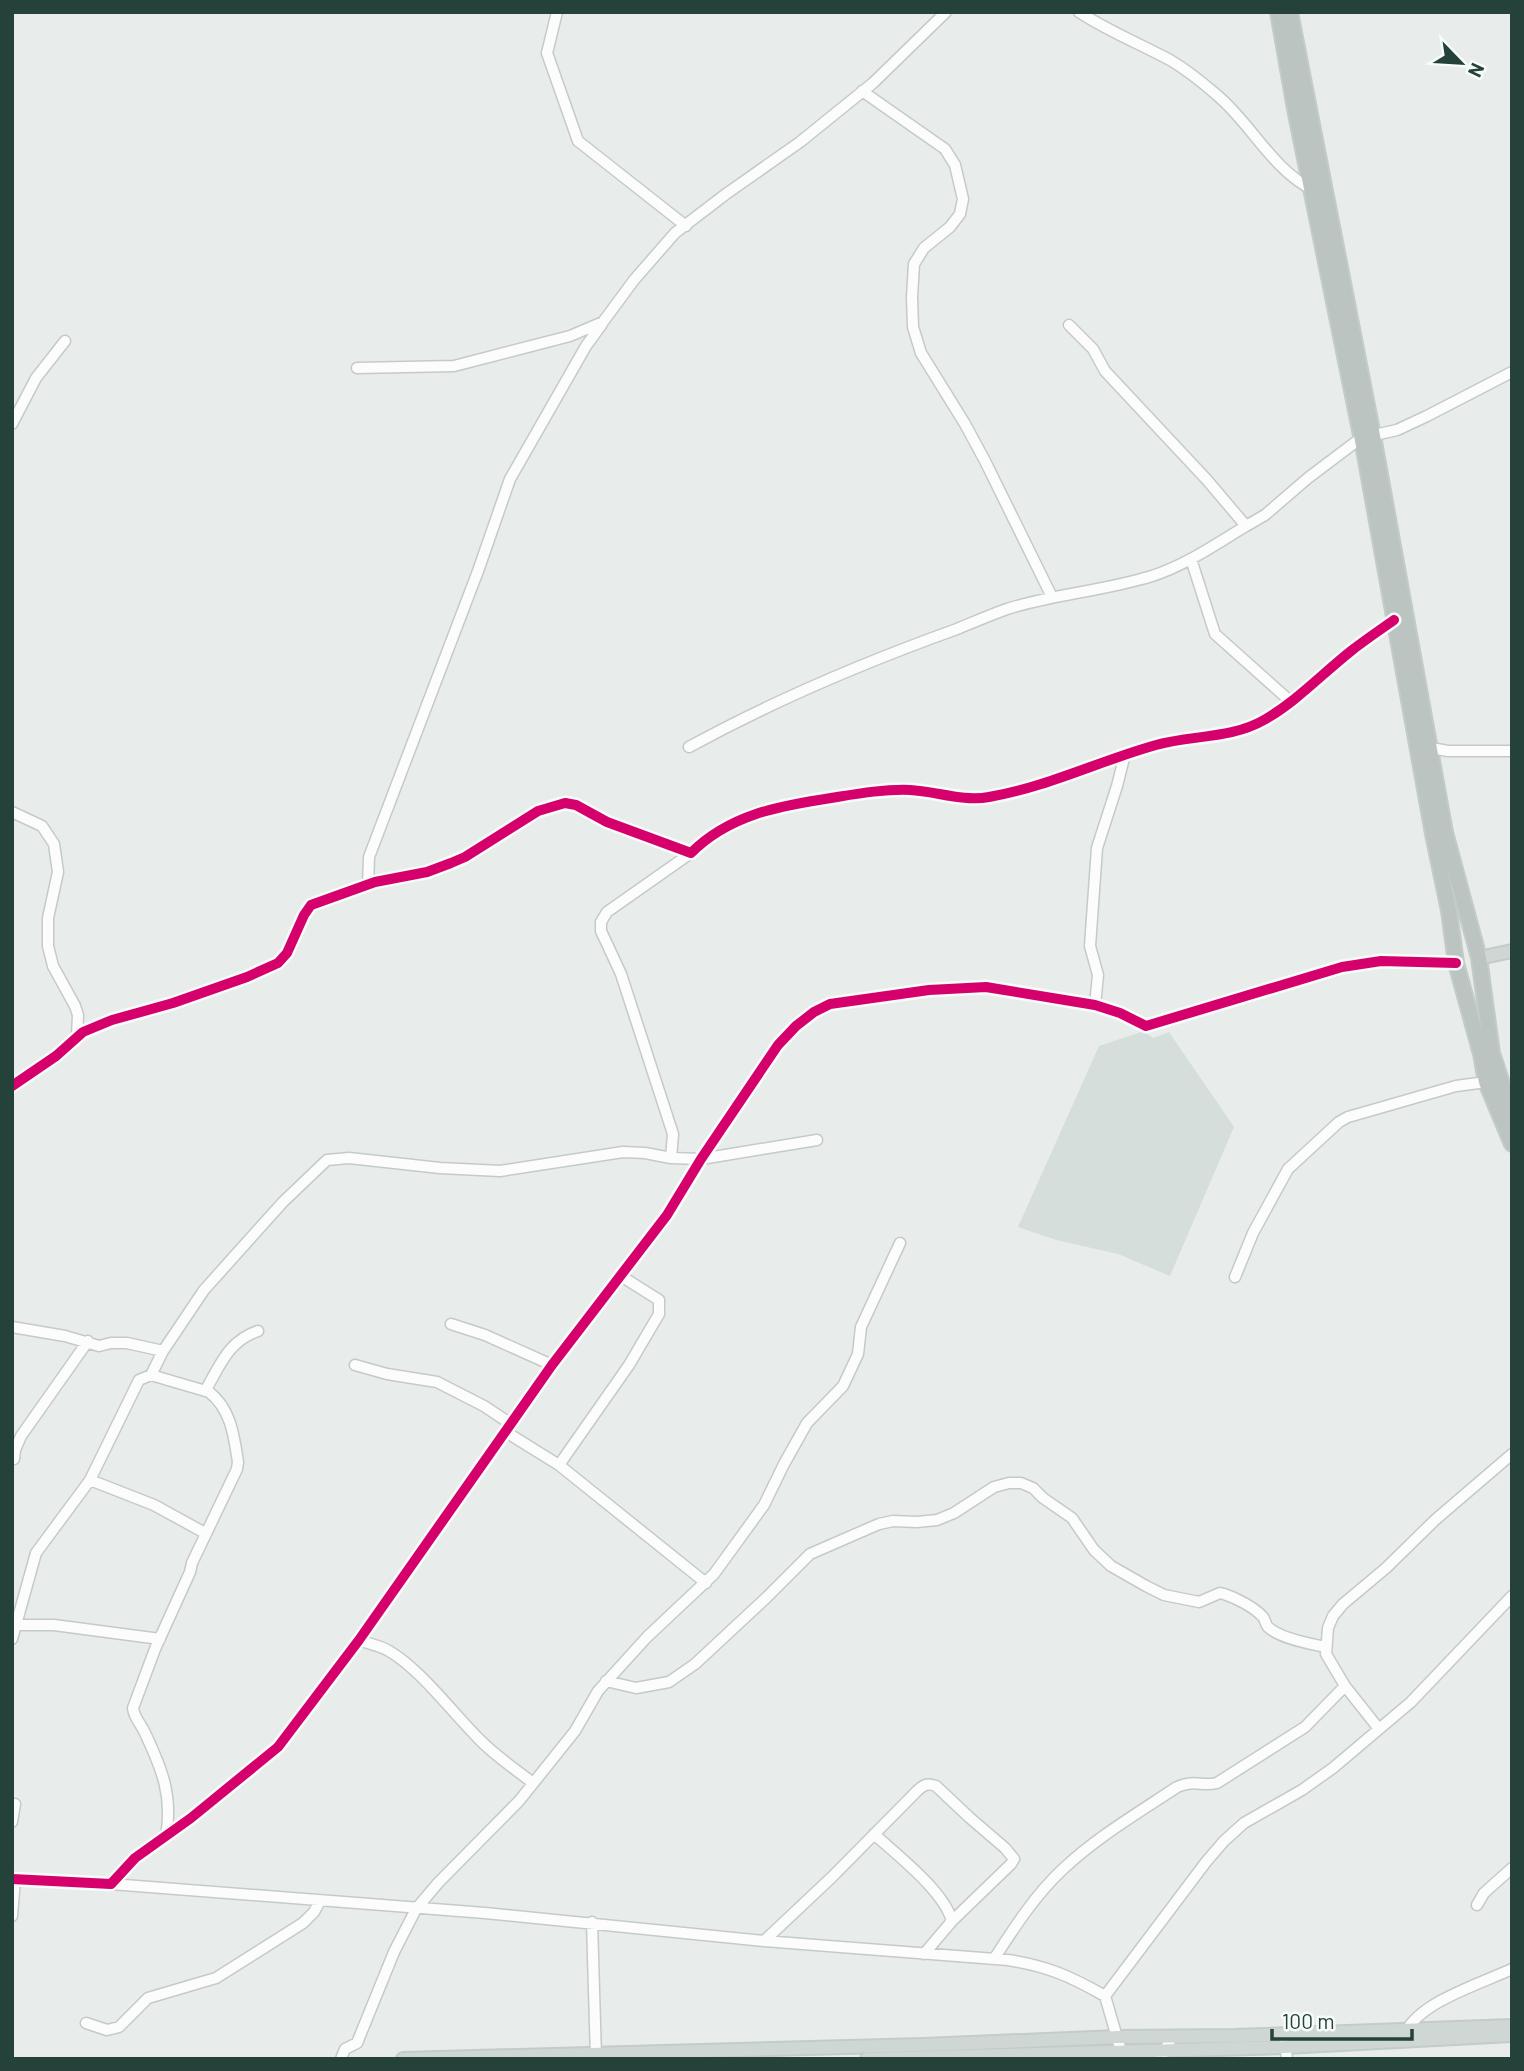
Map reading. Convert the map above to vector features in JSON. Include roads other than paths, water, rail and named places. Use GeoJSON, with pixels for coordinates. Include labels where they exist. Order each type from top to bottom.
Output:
{"type":"FeatureCollection","features":[{"type":"Feature","properties":{"kind":"highway"},"geometry":{"type":"LineString","coordinates":[[1278,12],[1295,110],[1318,189]]}},
{"type":"Feature","properties":{"kind":"highway"},"geometry":{"type":"LineString","coordinates":[[1290,12],[1318,189],[1367,437],[1439,833],[1456,963],[1486,1053],[1512,1114]]}},
{"type":"Feature","properties":{"kind":"highway"},"geometry":{"type":"LineString","coordinates":[[1367,437],[1394,621],[1423,747]]}},
{"type":"Feature","properties":{"kind":"highway"},"geometry":{"type":"LineString","coordinates":[[1439,833],[1479,958],[1486,1082],[1512,1144]]}},
{"type":"Feature","properties":{"kind":"highway"},"geometry":{"type":"LineString","coordinates":[[1452,932],[1471,929]]}},
{"type":"Feature","properties":{"kind":"highway"},"geometry":{"type":"LineString","coordinates":[[1462,986],[1482,982]]}},
{"type":"Feature","properties":{"kind":"main road"},"geometry":{"type":"LineString","coordinates":[[1479,958],[1512,951]]}},
{"type":"Feature","properties":{"kind":"main road"},"geometry":{"type":"LineString","coordinates":[[1023,2047],[1163,2054],[1286,2047],[1512,2026]]}},
{"type":"Feature","properties":{"kind":"main road"},"geometry":{"type":"LineString","coordinates":[[1405,2034],[1512,2035]]}},
{"type":"Feature","properties":{"kind":"main road"},"geometry":{"type":"LineString","coordinates":[[403,2059],[924,2052],[1023,2047],[1118,2037],[1172,2037],[1286,2047]]}},
{"type":"Feature","properties":{"kind":"main road"},"geometry":{"type":"LineString","coordinates":[[867,2059],[924,2052]]}},
{"type":"Feature","properties":{"kind":"street"},"geometry":{"type":"LineString","coordinates":[[557,12],[547,53],[578,141],[686,226]]}},
{"type":"Feature","properties":{"kind":"street"},"geometry":{"type":"LineString","coordinates":[[368,885],[369,857],[478,572],[510,479],[586,346],[634,280],[675,233],[800,142],[901,57],[946,12]]}},
{"type":"Feature","properties":{"kind":"street"},"geometry":{"type":"LineString","coordinates":[[1079,12],[1193,76],[1219,97],[1286,172],[1299,183],[1318,189]]}},
{"type":"Feature","properties":{"kind":"street"},"geometry":{"type":"LineString","coordinates":[[862,91],[945,149],[955,165],[963,199],[960,214],[950,227],[923,248],[915,264],[913,327],[921,353],[980,452],[1052,597]]}},
{"type":"Feature","properties":{"kind":"street"},"geometry":{"type":"LineString","coordinates":[[357,368],[454,366],[570,336],[603,322]]}},
{"type":"Feature","properties":{"kind":"street"},"geometry":{"type":"LineString","coordinates":[[1069,325],[1093,349],[1105,371],[1207,480],[1245,526]]}},
{"type":"Feature","properties":{"kind":"street"},"geometry":{"type":"LineString","coordinates":[[12,424],[36,378],[65,341]]}},
{"type":"Feature","properties":{"kind":"street"},"geometry":{"type":"LineString","coordinates":[[689,747],[825,680],[993,613],[1052,597],[1153,576],[1191,559],[1265,515],[1308,478],[1367,437],[1396,430],[1512,372]]}},
{"type":"Feature","properties":{"kind":"street"},"geometry":{"type":"LineString","coordinates":[[1191,559],[1215,634],[1290,701]]}},
{"type":"Feature","properties":{"kind":"street"},"geometry":{"type":"LineString","coordinates":[[671,1158],[673,1134],[621,974],[600,926],[607,912],[691,853],[716,832],[760,811],[886,790],[986,798],[1049,782],[1159,744],[1216,735],[1251,726],[1290,701],[1350,652],[1394,621]]}},
{"type":"Feature","properties":{"kind":"street"},"geometry":{"type":"LineString","coordinates":[[1423,747],[1448,751],[1512,751]]}},
{"type":"Feature","properties":{"kind":"street"},"geometry":{"type":"LineString","coordinates":[[1095,1005],[1097,975],[1090,946],[1097,848],[1125,754]]}},
{"type":"Feature","properties":{"kind":"street"},"geometry":{"type":"LineString","coordinates":[[12,1086],[56,1056],[78,1036],[112,1020],[173,1003],[272,967],[287,953],[308,908],[368,885],[427,872],[451,863],[538,811],[565,803],[576,804],[607,822],[691,853]]}},
{"type":"Feature","properties":{"kind":"street"},"geometry":{"type":"LineString","coordinates":[[12,812],[43,826],[54,844],[58,872],[48,918],[48,946],[53,966],[78,1015],[78,1036]]}},
{"type":"Feature","properties":{"kind":"street"},"geometry":{"type":"LineString","coordinates":[[111,1884],[135,1858],[278,1747],[359,1640],[552,1365],[667,1215],[701,1159],[778,1045],[814,1012],[830,1004],[929,990],[986,987],[1095,1005],[1120,1013],[1146,1026],[1342,967],[1381,961],[1456,963]]}},
{"type":"Feature","properties":{"kind":"street"},"geometry":{"type":"LineString","coordinates":[[1234,1277],[1253,1233],[1288,1169],[1339,1122],[1348,1117],[1456,1086],[1486,1082]]}},
{"type":"Feature","properties":{"kind":"street"},"geometry":{"type":"LineString","coordinates":[[151,1375],[163,1351],[204,1290],[283,1202],[327,1160],[349,1158],[500,1171],[623,1152],[701,1159],[817,1140]]}},
{"type":"Feature","properties":{"kind":"street"},"geometry":{"type":"LineString","coordinates":[[341,2059],[345,2049],[357,2043],[394,1952],[416,1909],[519,1801],[575,1731],[597,1690],[706,1583],[764,1505],[807,1423],[843,1385],[858,1354],[861,1327],[900,1243]]}},
{"type":"Feature","properties":{"kind":"street"},"geometry":{"type":"LineString","coordinates":[[559,1465],[629,1365],[659,1314],[659,1300],[621,1276]]}},
{"type":"Feature","properties":{"kind":"street"},"geometry":{"type":"LineString","coordinates":[[452,1324],[485,1335],[552,1365]]}},
{"type":"Feature","properties":{"kind":"street"},"geometry":{"type":"LineString","coordinates":[[12,1326],[101,1346],[127,1343],[163,1351]]}},
{"type":"Feature","properties":{"kind":"street"},"geometry":{"type":"LineString","coordinates":[[205,1391],[233,1346],[246,1335],[258,1331]]}},
{"type":"Feature","properties":{"kind":"street"},"geometry":{"type":"LineString","coordinates":[[14,1459],[22,1436],[88,1341]]}},
{"type":"Feature","properties":{"kind":"street"},"geometry":{"type":"LineString","coordinates":[[355,1365],[387,1374],[437,1382],[484,1406],[706,1583]]}},
{"type":"Feature","properties":{"kind":"street"},"geometry":{"type":"LineString","coordinates":[[12,1639],[36,1553],[90,1480],[139,1380],[151,1375],[205,1391],[216,1398],[228,1415],[239,1462],[192,1563],[133,1708],[133,1714],[144,1730],[169,1795],[170,1818],[166,1836]]}},
{"type":"Feature","properties":{"kind":"street"},"geometry":{"type":"LineString","coordinates":[[1379,1729],[1345,1686],[1326,1654],[1328,1628],[1343,1604],[1512,1454]]}},
{"type":"Feature","properties":{"kind":"street"},"geometry":{"type":"LineString","coordinates":[[90,1480],[154,1505],[205,1533]]}},
{"type":"Feature","properties":{"kind":"street"},"geometry":{"type":"LineString","coordinates":[[606,1681],[636,1688],[669,1682],[695,1664],[810,1554],[886,1522],[937,1520],[954,1513],[994,1487],[1009,1483],[1021,1483],[1033,1488],[1072,1518],[1094,1550],[1111,1566],[1146,1586],[1164,1595],[1199,1602],[1220,1593],[1224,1594],[1254,1610],[1263,1617],[1268,1627],[1296,1640],[1326,1647]]}},
{"type":"Feature","properties":{"kind":"street"},"geometry":{"type":"LineString","coordinates":[[1105,1996],[1171,1906],[1224,1841],[1244,1823],[1333,1769],[1411,1702],[1512,1596]]}},
{"type":"Feature","properties":{"kind":"street"},"geometry":{"type":"LineString","coordinates":[[17,1625],[54,1625],[160,1639]]}},
{"type":"Feature","properties":{"kind":"street"},"geometry":{"type":"LineString","coordinates":[[359,1640],[374,1643],[390,1651],[410,1667],[481,1741],[533,1783]]}},
{"type":"Feature","properties":{"kind":"street"},"geometry":{"type":"LineString","coordinates":[[994,1959],[1041,1892],[1063,1869],[1102,1837],[1177,1787],[1189,1782],[1217,1783],[1305,1727],[1345,1686]]}},
{"type":"Feature","properties":{"kind":"street"},"geometry":{"type":"LineString","coordinates":[[764,1941],[918,1790],[925,1784],[930,1784],[936,1786],[1014,1859],[1012,1864],[952,1921],[924,1954]]}},
{"type":"Feature","properties":{"kind":"street"},"geometry":{"type":"LineString","coordinates":[[12,1822],[15,1804]]}},
{"type":"Feature","properties":{"kind":"street"},"geometry":{"type":"LineString","coordinates":[[874,1834],[914,1870],[949,1909],[952,1921]]}},
{"type":"Feature","properties":{"kind":"street"},"geometry":{"type":"LineString","coordinates":[[1477,1905],[1484,1893],[1512,1868]]}},
{"type":"Feature","properties":{"kind":"street"},"geometry":{"type":"LineString","coordinates":[[12,1916],[13,1879],[111,1884],[592,1923],[764,1941],[994,1959],[1039,1965],[1062,1973],[1105,1996],[1121,2051]]}},
{"type":"Feature","properties":{"kind":"street"},"geometry":{"type":"LineString","coordinates":[[86,2023],[107,2030],[113,2029],[124,2023],[148,1998],[216,1978],[303,1923],[320,1901]]}},
{"type":"Feature","properties":{"kind":"street"},"geometry":{"type":"LineString","coordinates":[[592,1923],[596,2056]]}},
{"type":"Feature","properties":{"kind":"street"},"geometry":{"type":"LineString","coordinates":[[1405,2034],[1418,2016],[1438,2003],[1512,1969]]}},
{"type":"Feature","properties":{"kind":"street"},"geometry":{"type":"LineString","coordinates":[[1163,2054],[1172,2037]]}}]}
